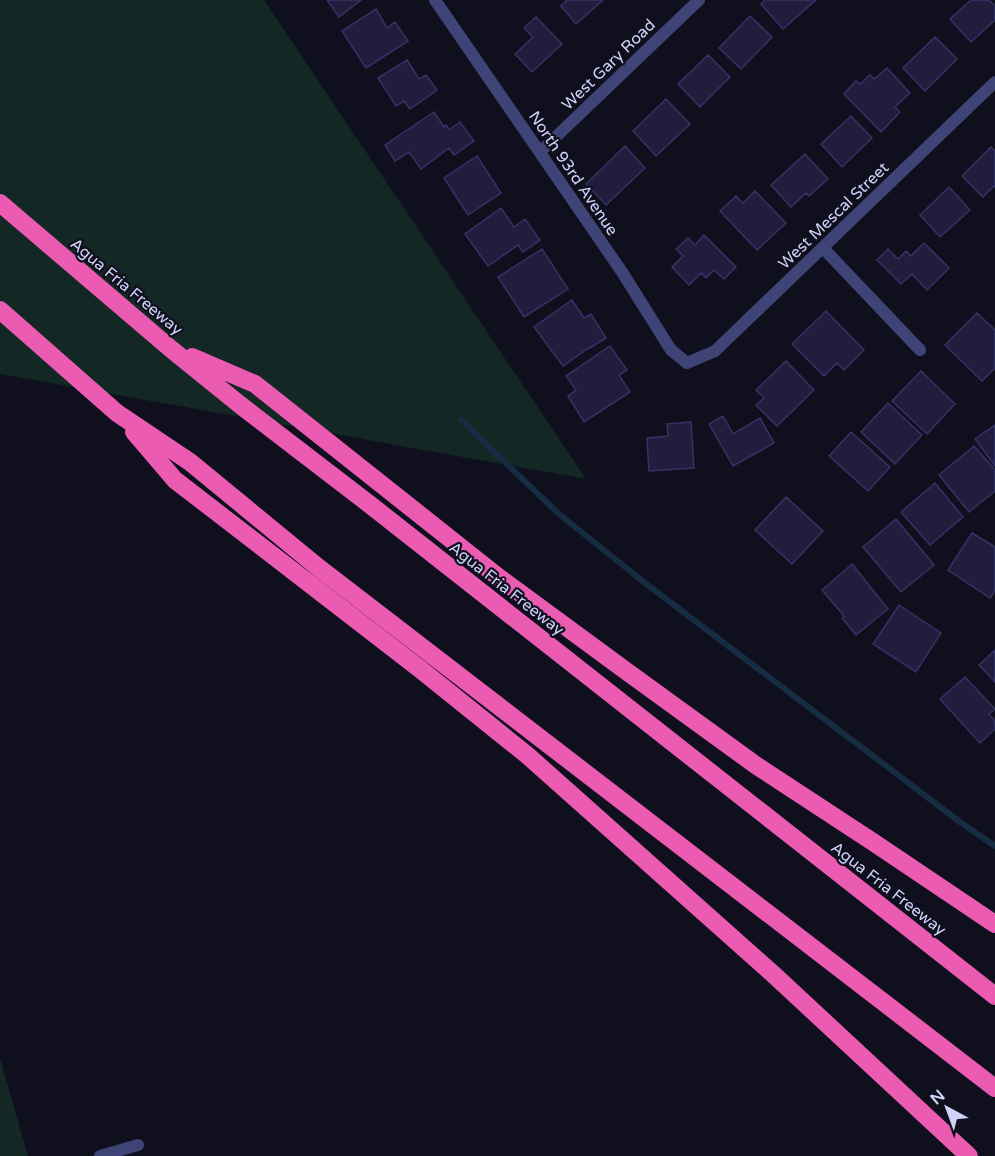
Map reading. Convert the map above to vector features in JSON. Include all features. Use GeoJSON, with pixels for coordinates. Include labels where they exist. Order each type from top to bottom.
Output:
{"type":"FeatureCollection","features":[{"type":"Feature","properties":{"kind":"highway","name":"Agua Fria Freeway"},"geometry":{"type":"LineString","coordinates":[[0,203],[239,404],[995,996]]}},
{"type":"Feature","properties":{"kind":"highway"},"geometry":{"type":"LineString","coordinates":[[0,310],[117,413],[189,462],[319,568],[995,1089]]}},
{"type":"Feature","properties":{"kind":"highway"},"geometry":{"type":"LineString","coordinates":[[171,348],[255,384],[497,576],[631,675],[757,766],[995,924]]}},
{"type":"Feature","properties":{"kind":"highway"},"geometry":{"type":"LineString","coordinates":[[117,413],[175,480],[420,669],[527,756],[773,974],[969,1156]]}},
{"type":"Feature","properties":{"kind":"street","name":"North 93rd Avenue"},"geometry":{"type":"LineString","coordinates":[[435,0],[622,272],[671,350],[687,363]]}},
{"type":"Feature","properties":{"kind":"street","name":"West Gary Road"},"geometry":{"type":"LineString","coordinates":[[540,152],[699,0]]}},
{"type":"Feature","properties":{"kind":"street","name":"West Mescal Street"},"geometry":{"type":"LineString","coordinates":[[687,363],[715,351],[995,82]]}},
{"type":"Feature","properties":{"kind":"street"},"geometry":{"type":"LineString","coordinates":[[823,248],[920,350]]}},
{"type":"Feature","properties":{"kind":"street"},"geometry":{"type":"LineString","coordinates":[[100,1156],[138,1145]]}},
{"type":"Feature","properties":{"kind":"green space"},"geometry":{"type":"Polygon","coordinates":[[[0,0],[264,0],[586,479],[0,374],[0,0]]]}},
{"type":"Feature","properties":{"kind":"green space"},"geometry":{"type":"Polygon","coordinates":[[[0,1058],[28,1156],[0,1156],[0,1058]]]}},
{"type":"Feature","properties":{"kind":"building"},"geometry":{"type":"Polygon","coordinates":[[[327,0],[361,0],[339,17],[327,0]]]}},
{"type":"Feature","properties":{"kind":"building"},"geometry":{"type":"Polygon","coordinates":[[[567,0],[603,0],[576,24],[561,6],[567,0]]]}},
{"type":"Feature","properties":{"kind":"building"},"geometry":{"type":"Polygon","coordinates":[[[765,0],[816,0],[783,29],[761,4],[765,0]]]}},
{"type":"Feature","properties":{"kind":"building"},"geometry":{"type":"Polygon","coordinates":[[[971,0],[989,0],[995,6],[995,20],[971,42],[950,19],[971,0]]]}},
{"type":"Feature","properties":{"kind":"building"},"geometry":{"type":"Polygon","coordinates":[[[376,9],[387,28],[395,22],[408,41],[366,68],[342,31],[376,9]]]}},
{"type":"Feature","properties":{"kind":"building"},"geometry":{"type":"Polygon","coordinates":[[[750,16],[772,37],[741,69],[719,48],[750,16]]]}},
{"type":"Feature","properties":{"kind":"building"},"geometry":{"type":"Polygon","coordinates":[[[536,17],[562,44],[532,72],[515,54],[533,37],[524,28],[536,17]]]}},
{"type":"Feature","properties":{"kind":"building"},"geometry":{"type":"Polygon","coordinates":[[[935,37],[957,59],[925,91],[903,68],[935,37]]]}},
{"type":"Feature","properties":{"kind":"building"},"geometry":{"type":"Polygon","coordinates":[[[708,55],[730,77],[700,107],[678,84],[708,55]]]}},
{"type":"Feature","properties":{"kind":"building"},"geometry":{"type":"Polygon","coordinates":[[[407,60],[419,79],[426,75],[437,90],[410,109],[404,101],[396,106],[378,78],[407,60]]]}},
{"type":"Feature","properties":{"kind":"building"},"geometry":{"type":"Polygon","coordinates":[[[887,68],[910,93],[895,107],[900,112],[881,132],[844,94],[856,81],[860,84],[870,75],[874,79],[887,68]]]}},
{"type":"Feature","properties":{"kind":"building"},"geometry":{"type":"Polygon","coordinates":[[[666,99],[690,124],[656,156],[633,131],[666,99]]]}},
{"type":"Feature","properties":{"kind":"building"},"geometry":{"type":"Polygon","coordinates":[[[434,112],[444,127],[446,125],[449,130],[460,122],[474,141],[454,155],[449,148],[421,169],[409,152],[395,161],[385,145],[434,112]]]}},
{"type":"Feature","properties":{"kind":"building"},"geometry":{"type":"Polygon","coordinates":[[[851,116],[872,138],[842,167],[821,144],[851,116]]]}},
{"type":"Feature","properties":{"kind":"building"},"geometry":{"type":"Polygon","coordinates":[[[625,146],[645,168],[606,205],[586,184],[625,146]]]}},
{"type":"Feature","properties":{"kind":"building"},"geometry":{"type":"Polygon","coordinates":[[[991,147],[995,151],[995,187],[983,197],[962,176],[991,147]]]}},
{"type":"Feature","properties":{"kind":"building"},"geometry":{"type":"Polygon","coordinates":[[[805,154],[828,179],[809,196],[806,193],[791,207],[771,185],[805,154]]]}},
{"type":"Feature","properties":{"kind":"building"},"geometry":{"type":"Polygon","coordinates":[[[477,156],[501,193],[468,215],[444,178],[477,156]]]}},
{"type":"Feature","properties":{"kind":"building"},"geometry":{"type":"Polygon","coordinates":[[[949,187],[970,210],[940,237],[920,215],[949,187]]]}},
{"type":"Feature","properties":{"kind":"building"},"geometry":{"type":"Polygon","coordinates":[[[755,191],[786,223],[757,250],[720,211],[736,196],[743,203],[755,191]]]}},
{"type":"Feature","properties":{"kind":"building"},"geometry":{"type":"Polygon","coordinates":[[[501,208],[514,227],[525,219],[540,240],[523,252],[518,245],[488,266],[465,234],[501,208]]]}},
{"type":"Feature","properties":{"kind":"building"},"geometry":{"type":"Polygon","coordinates":[[[704,235],[736,267],[724,279],[714,270],[706,278],[701,273],[689,285],[672,267],[683,256],[676,249],[688,238],[695,245],[704,235]]]}},
{"type":"Feature","properties":{"kind":"building"},"geometry":{"type":"Polygon","coordinates":[[[924,243],[949,268],[927,290],[912,274],[901,284],[877,260],[888,249],[898,259],[906,251],[911,256],[924,243]]]}},
{"type":"Feature","properties":{"kind":"building"},"geometry":{"type":"Polygon","coordinates":[[[542,249],[568,289],[524,317],[498,277],[542,249]]]}},
{"type":"Feature","properties":{"kind":"building"},"geometry":{"type":"Polygon","coordinates":[[[572,300],[584,318],[591,314],[606,338],[563,366],[534,327],[572,300]]]}},
{"type":"Feature","properties":{"kind":"building"},"geometry":{"type":"Polygon","coordinates":[[[826,311],[864,350],[844,370],[837,363],[824,376],[792,344],[826,311]]]}},
{"type":"Feature","properties":{"kind":"building"},"geometry":{"type":"Polygon","coordinates":[[[977,313],[995,330],[995,368],[982,381],[945,345],[977,313]]]}},
{"type":"Feature","properties":{"kind":"building"},"geometry":{"type":"Polygon","coordinates":[[[610,346],[627,370],[619,375],[630,392],[584,422],[568,396],[576,390],[566,376],[610,346]]]}},
{"type":"Feature","properties":{"kind":"building"},"geometry":{"type":"Polygon","coordinates":[[[786,361],[814,390],[777,426],[756,405],[764,398],[756,390],[786,361]]]}},
{"type":"Feature","properties":{"kind":"building"},"geometry":{"type":"Polygon","coordinates":[[[921,371],[955,404],[927,434],[892,401],[921,371]]]}},
{"type":"Feature","properties":{"kind":"building"},"geometry":{"type":"Polygon","coordinates":[[[888,403],[922,435],[895,464],[861,432],[888,403]]]}},
{"type":"Feature","properties":{"kind":"building"},"geometry":{"type":"Polygon","coordinates":[[[723,416],[733,434],[760,418],[774,443],[733,466],[709,424],[723,416]]]}},
{"type":"Feature","properties":{"kind":"building"},"geometry":{"type":"Polygon","coordinates":[[[691,422],[694,468],[649,471],[647,438],[668,436],[667,424],[691,422]]]}},
{"type":"Feature","properties":{"kind":"building"},"geometry":{"type":"Polygon","coordinates":[[[995,425],[995,466],[975,439],[995,425]]]}},
{"type":"Feature","properties":{"kind":"building"},"geometry":{"type":"Polygon","coordinates":[[[851,432],[890,467],[868,491],[829,456],[851,432]]]}},
{"type":"Feature","properties":{"kind":"building"},"geometry":{"type":"Polygon","coordinates":[[[974,446],[995,470],[995,491],[969,512],[939,475],[974,446]]]}},
{"type":"Feature","properties":{"kind":"building"},"geometry":{"type":"Polygon","coordinates":[[[935,483],[963,517],[930,545],[901,512],[935,483]]]}},
{"type":"Feature","properties":{"kind":"building"},"geometry":{"type":"Polygon","coordinates":[[[786,497],[823,531],[792,564],[755,530],[786,497]]]}},
{"type":"Feature","properties":{"kind":"building"},"geometry":{"type":"Polygon","coordinates":[[[896,519],[934,565],[901,592],[863,547],[896,519]]]}},
{"type":"Feature","properties":{"kind":"building"},"geometry":{"type":"Polygon","coordinates":[[[972,533],[995,547],[995,591],[990,598],[948,570],[972,533]]]}},
{"type":"Feature","properties":{"kind":"building"},"geometry":{"type":"Polygon","coordinates":[[[852,564],[888,609],[856,635],[842,618],[844,616],[822,590],[852,564]]]}},
{"type":"Feature","properties":{"kind":"building"},"geometry":{"type":"Polygon","coordinates":[[[899,605],[941,633],[916,672],[873,644],[899,605]]]}},
{"type":"Feature","properties":{"kind":"building"},"geometry":{"type":"Polygon","coordinates":[[[995,650],[995,682],[979,665],[995,650]]]}},
{"type":"Feature","properties":{"kind":"building"},"geometry":{"type":"Polygon","coordinates":[[[965,677],[995,709],[989,714],[995,721],[995,729],[980,743],[940,699],[965,677]]]}},
{"type":"Feature","properties":{"kind":"waterway"},"geometry":{"type":"LineString","coordinates":[[461,420],[559,514],[645,583],[960,822],[995,846]]}}]}
